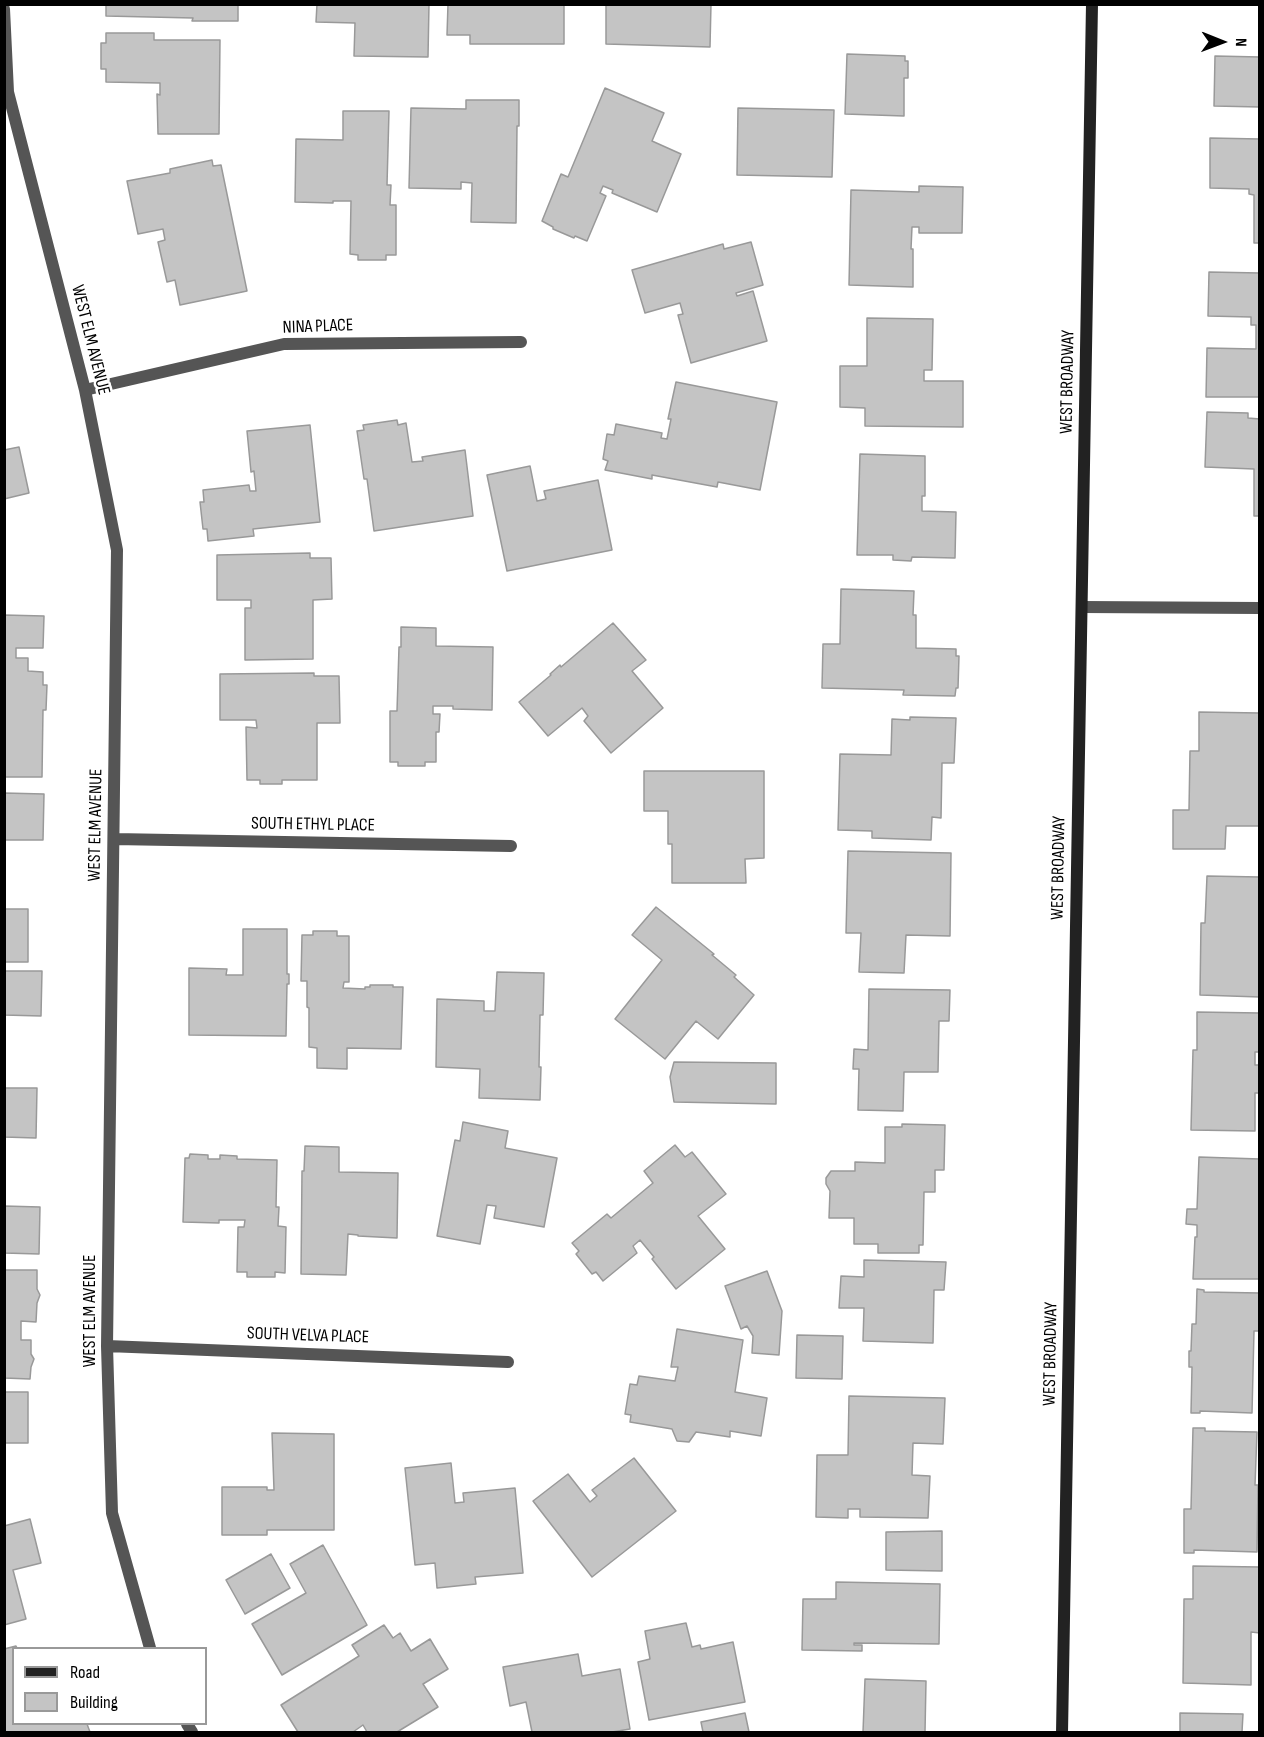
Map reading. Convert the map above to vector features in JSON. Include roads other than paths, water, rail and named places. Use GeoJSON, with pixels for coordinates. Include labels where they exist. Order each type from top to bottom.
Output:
{"type":"FeatureCollection","features":[{"type":"Feature","properties":{"kind":"main road","name":"WEST BROADWAY"},"geometry":{"type":"LineString","coordinates":[[1062,1732],[1092,4]]}},
{"type":"Feature","properties":{"kind":"street","name":"WEST ELM AVENUE"},"geometry":{"type":"LineString","coordinates":[[4,9],[8,92],[85,390],[117,550],[107,1346],[112,1513],[150,1647]]}},
{"type":"Feature","properties":{"kind":"street","name":"NINA PLACE"},"geometry":{"type":"LineString","coordinates":[[85,390],[285,344],[521,342]]}},
{"type":"Feature","properties":{"kind":"street"},"geometry":{"type":"LineString","coordinates":[[1082,607],[1260,608]]}},
{"type":"Feature","properties":{"kind":"street","name":"SOUTH ETHYL PLACE"},"geometry":{"type":"LineString","coordinates":[[114,839],[511,846]]}},
{"type":"Feature","properties":{"kind":"street","name":"SOUTH VELVA PLACE"},"geometry":{"type":"LineString","coordinates":[[107,1346],[508,1362]]}}]}
